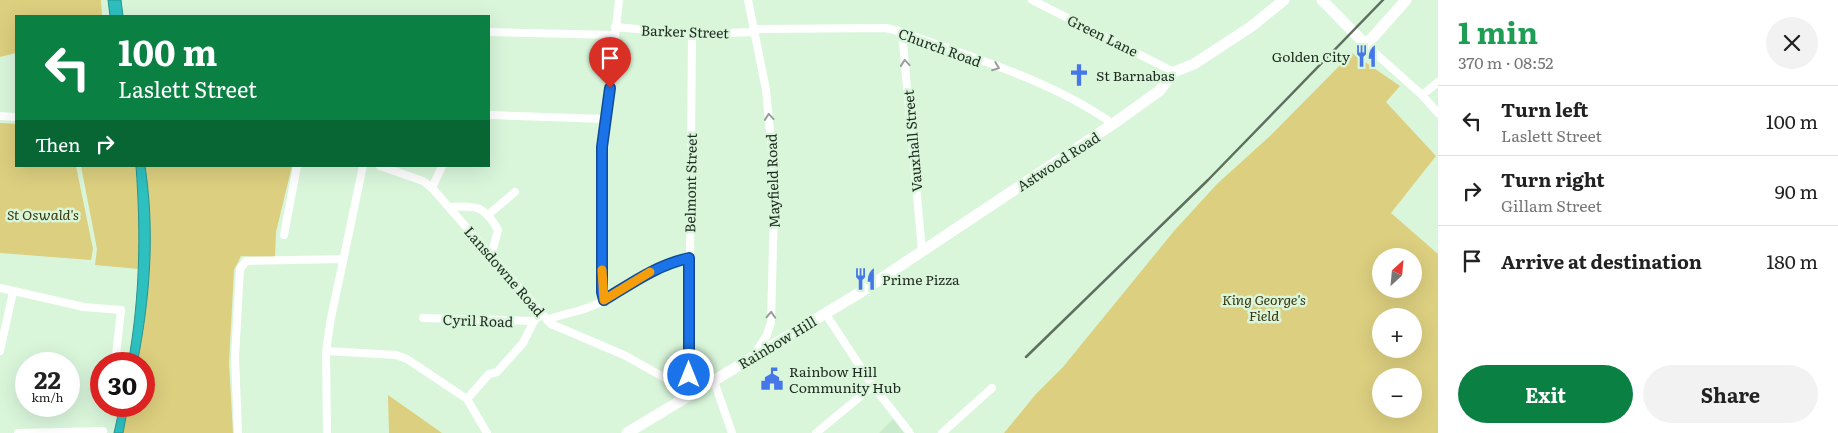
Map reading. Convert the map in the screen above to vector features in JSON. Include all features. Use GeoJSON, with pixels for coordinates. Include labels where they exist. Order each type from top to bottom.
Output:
{"type":"FeatureCollection","features":[{"type":"Feature","properties":{"kind":"main road","name":"Astwood Road"},"geometry":{"type":"LineString","coordinates":[[825,313],[1113,124],[1159,91],[1174,72],[1194,64],[1252,26],[1284,0]]}},
{"type":"Feature","properties":{"kind":"main road"},"geometry":{"type":"LineString","coordinates":[[1322,0],[1366,45],[1406,0]]}},
{"type":"Feature","properties":{"kind":"main road","name":"Rainbow Hill"},"geometry":{"type":"LineString","coordinates":[[627,433],[825,313]]}},
{"type":"Feature","properties":{"kind":"street"},"geometry":{"type":"LineString","coordinates":[[604,300],[602,292],[601,213],[606,119],[619,0]]}},
{"type":"Feature","properties":{"kind":"street","name":"Mayfield Road"},"geometry":{"type":"LineString","coordinates":[[748,0],[766,90],[774,208],[771,322],[767,335],[752,358]]}},
{"type":"Feature","properties":{"kind":"street","name":"Green Lane"},"geometry":{"type":"LineString","coordinates":[[1032,0],[1174,72]]}},
{"type":"Feature","properties":{"kind":"street","name":"Church Road"},"geometry":{"type":"LineString","coordinates":[[755,32],[758,29],[854,27],[886,28],[902,32],[1024,78],[1083,104],[1113,124]]}},
{"type":"Feature","properties":{"kind":"street","name":"Barker Street"},"geometry":{"type":"LineString","coordinates":[[490,32],[615,31],[692,34],[755,32]]}},
{"type":"Feature","properties":{"kind":"street","name":"Vauxhall Street"},"geometry":{"type":"LineString","coordinates":[[902,32],[922,251]]}},
{"type":"Feature","properties":{"kind":"street","name":"Belmont Street"},"geometry":{"type":"LineString","coordinates":[[692,34],[689,375],[694,391]]}},
{"type":"Feature","properties":{"kind":"street"},"geometry":{"type":"LineString","coordinates":[[1366,45],[1422,94],[1438,113]]}},
{"type":"Feature","properties":{"kind":"street"},"geometry":{"type":"LineString","coordinates":[[1422,94],[1438,82]]}},
{"type":"Feature","properties":{"kind":"street"},"geometry":{"type":"LineString","coordinates":[[490,115],[606,119]]}},
{"type":"Feature","properties":{"kind":"street"},"geometry":{"type":"LineString","coordinates":[[0,116],[15,117]]}},
{"type":"Feature","properties":{"kind":"street"},"geometry":{"type":"LineString","coordinates":[[284,235],[297,167]]}},
{"type":"Feature","properties":{"kind":"street"},"geometry":{"type":"LineString","coordinates":[[327,433],[326,351],[342,259],[353,220],[363,167]]}},
{"type":"Feature","properties":{"kind":"street","name":"Lansdowne Road"},"geometry":{"type":"LineString","coordinates":[[383,167],[423,182],[432,188],[547,320],[560,329],[618,352],[694,391]]}},
{"type":"Feature","properties":{"kind":"street"},"geometry":{"type":"LineString","coordinates":[[432,188],[442,167]]}},
{"type":"Feature","properties":{"kind":"street"},"geometry":{"type":"LineString","coordinates":[[489,214],[515,192]]}},
{"type":"Feature","properties":{"kind":"street"},"geometry":{"type":"LineString","coordinates":[[450,207],[471,205],[489,214],[498,230],[491,256]]}},
{"type":"Feature","properties":{"kind":"street"},"geometry":{"type":"LineString","coordinates":[[547,320],[583,310],[604,300],[653,270],[670,262],[689,258]]}},
{"type":"Feature","properties":{"kind":"street"},"geometry":{"type":"LineString","coordinates":[[238,433],[236,357],[240,269],[246,261],[342,259]]}},
{"type":"Feature","properties":{"kind":"street"},"geometry":{"type":"LineString","coordinates":[[0,288],[84,307],[121,310],[116,352]]}},
{"type":"Feature","properties":{"kind":"street"},"geometry":{"type":"LineString","coordinates":[[0,351],[13,292]]}},
{"type":"Feature","properties":{"kind":"street"},"geometry":{"type":"LineString","coordinates":[[825,313],[873,386],[910,433]]}},
{"type":"Feature","properties":{"kind":"street"},"geometry":{"type":"LineString","coordinates":[[467,399],[489,374],[497,372],[523,343],[534,321],[540,314]]}},
{"type":"Feature","properties":{"kind":"street","name":"Cyril Road"},"geometry":{"type":"LineString","coordinates":[[423,318],[534,321]]}},
{"type":"Feature","properties":{"kind":"street"},"geometry":{"type":"LineString","coordinates":[[326,351],[396,354],[407,359],[467,399],[487,433]]}},
{"type":"Feature","properties":{"kind":"street"},"geometry":{"type":"LineString","coordinates":[[714,381],[732,433]]}},
{"type":"Feature","properties":{"kind":"street"},"geometry":{"type":"LineString","coordinates":[[816,433],[873,386]]}},
{"type":"Feature","properties":{"kind":"street"},"geometry":{"type":"LineString","coordinates":[[942,433],[992,388]]}},
{"type":"Feature","properties":{"kind":"street"},"geometry":{"type":"LineString","coordinates":[[18,433],[102,431]]}},
{"type":"Feature","properties":{"kind":"shaded area"},"geometry":{"type":"Polygon","coordinates":[[[893,419],[904,433],[879,433],[893,419]]]}},
{"type":"Feature","properties":{"kind":"green space"},"geometry":{"type":"Polygon","coordinates":[[[0,0],[101,0],[102,15],[15,15],[15,53],[0,57],[0,0]]]}},
{"type":"Feature","properties":{"kind":"green space","name":"King George's Field"},"geometry":{"type":"Polygon","coordinates":[[[1352,53],[1400,86],[1386,102],[1436,156],[1391,213],[1438,254],[1438,433],[1004,433],[1036,394],[1063,367],[1174,231],[1217,184],[1270,136],[1352,53]]]}},
{"type":"Feature","properties":{"kind":"green space","name":"St Oswald's"},"geometry":{"type":"Polygon","coordinates":[[[0,123],[15,124],[15,167],[76,167],[93,249],[91,260],[0,253],[0,123]]]}},
{"type":"Feature","properties":{"kind":"green space"},"geometry":{"type":"Polygon","coordinates":[[[81,167],[136,167],[139,269],[95,265],[97,249],[81,167]]]}},
{"type":"Feature","properties":{"kind":"green space"},"geometry":{"type":"Polygon","coordinates":[[[145,167],[292,167],[276,232],[275,257],[241,256],[234,270],[229,363],[233,433],[123,433],[126,417],[155,417],[155,352],[139,352],[148,290],[150,215],[145,167]]]}},
{"type":"Feature","properties":{"kind":"green space"},"geometry":{"type":"Polygon","coordinates":[[[388,395],[442,433],[389,433],[388,395]]]}},
{"type":"Feature","properties":{"kind":"water"},"geometry":{"type":"Polygon","coordinates":[[[108,0],[121,0],[123,15],[110,15],[108,0]]]}},
{"type":"Feature","properties":{"kind":"water"},"geometry":{"type":"Polygon","coordinates":[[[136,167],[145,167],[150,215],[148,290],[139,352],[130,352],[135,315],[139,216],[136,167]]]}},
{"type":"Feature","properties":{"kind":"water"},"geometry":{"type":"Polygon","coordinates":[[[118,417],[126,417],[123,433],[114,433],[118,417]]]}},
{"type":"Feature","properties":{"kind":"railway"},"geometry":{"type":"LineString","coordinates":[[1026,357],[1208,180],[1383,0]]}},
{"type":"Feature","properties":{"kind":"slow traffic"},"geometry":{"type":"LineString","coordinates":[[602,270],[604,300],[650,272]]}},
{"type":"Feature","properties":{"kind":"place","name":"Golden City"},"geometry":{"type":"Point","coordinates":[1366,56]}},
{"type":"Feature","properties":{"kind":"place","name":"St Barnabas"},"geometry":{"type":"Point","coordinates":[1079,75]}},
{"type":"Feature","properties":{"kind":"place","name":"Prime Pizza"},"geometry":{"type":"Point","coordinates":[865,279]}},
{"type":"Feature","properties":{"kind":"place","name":"Rainbow Hill Community Hub"},"geometry":{"type":"Point","coordinates":[772,379]}},
{"type":"Feature","properties":{"kind":"route"},"geometry":{"type":"LineString","coordinates":[[610,88],[602,147],[602,292],[604,300],[653,270],[670,262],[689,258],[689,375]]}}]}
